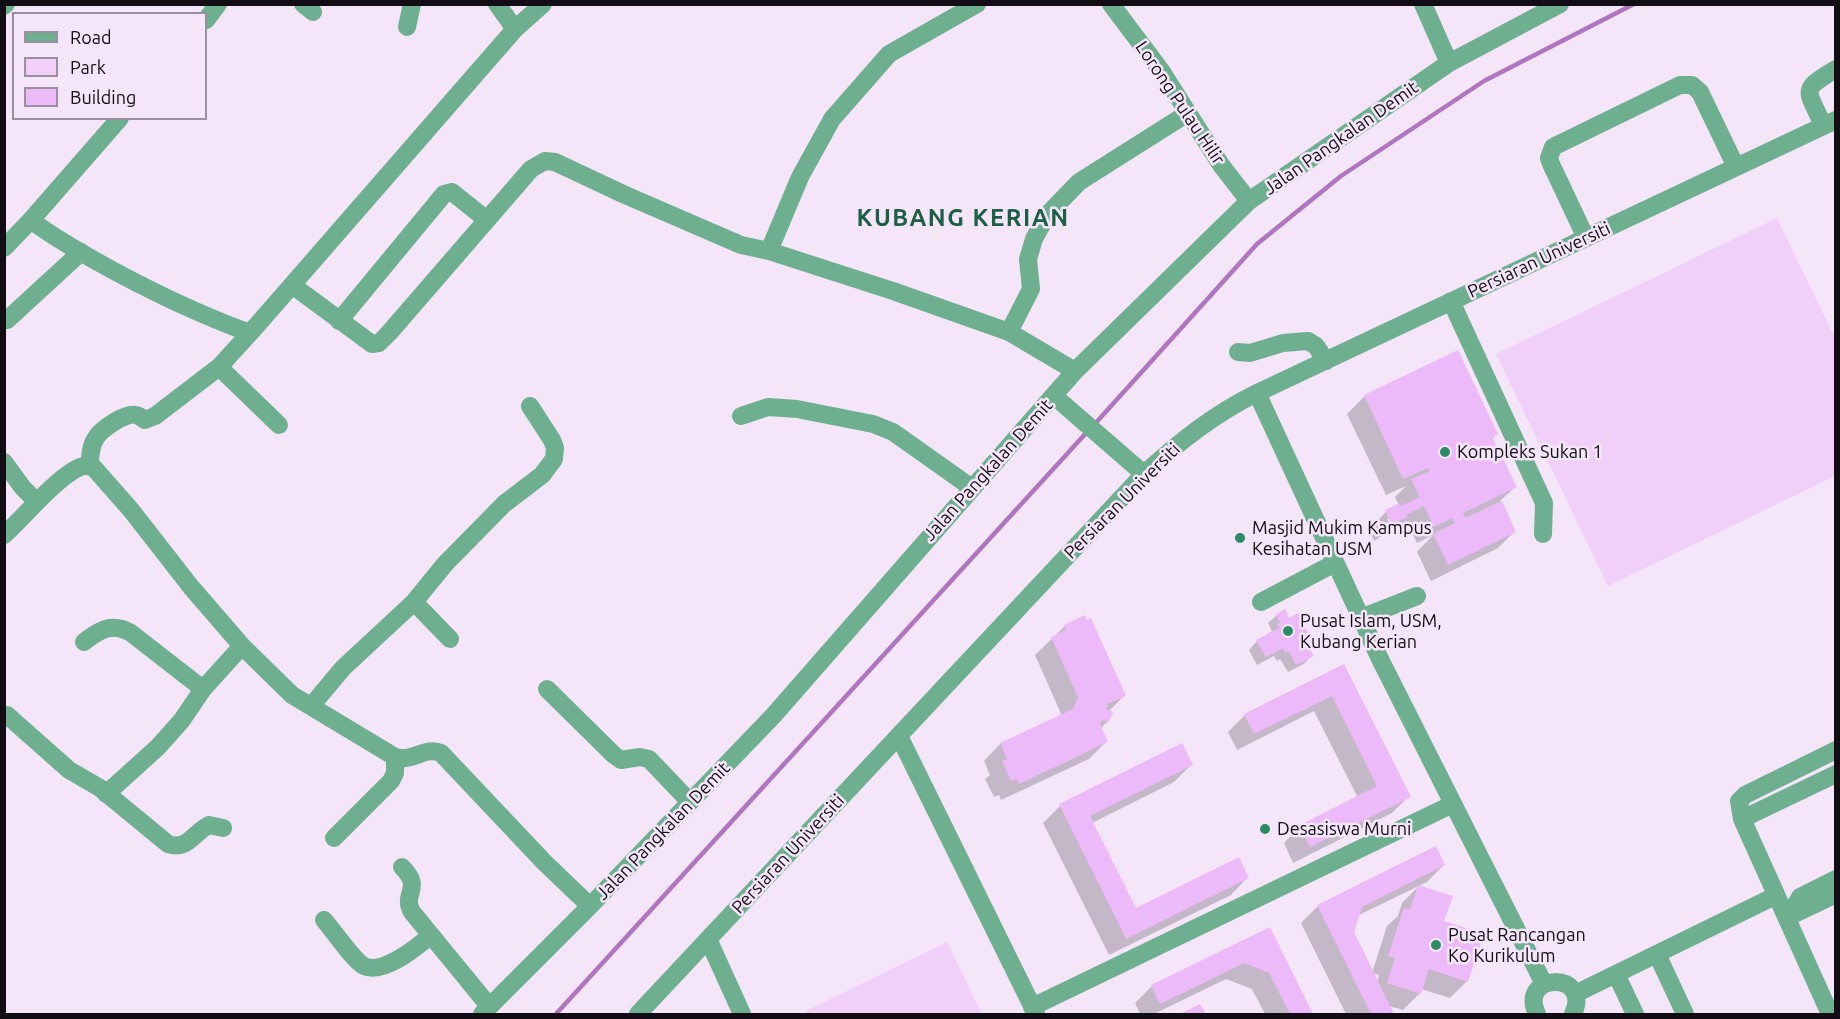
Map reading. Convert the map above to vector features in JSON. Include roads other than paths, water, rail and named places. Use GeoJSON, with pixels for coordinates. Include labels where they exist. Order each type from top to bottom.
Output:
{"type":"FeatureCollection","features":[{"type":"Feature","properties":{"kind":"street"},"geometry":{"type":"LineString","coordinates":[[207,19],[218,4]]}},
{"type":"Feature","properties":{"kind":"street"},"geometry":{"type":"LineString","coordinates":[[407,27],[411,4]]}},
{"type":"Feature","properties":{"kind":"street"},"geometry":{"type":"LineString","coordinates":[[497,4],[515,29]]}},
{"type":"Feature","properties":{"kind":"street"},"geometry":{"type":"LineString","coordinates":[[90,466],[90,452],[96,437],[112,423],[128,415],[136,414],[145,420],[155,416],[219,367],[515,29],[543,4]]}},
{"type":"Feature","properties":{"kind":"street"},"geometry":{"type":"LineString","coordinates":[[770,251],[800,177],[832,119],[889,54],[977,4]]}},
{"type":"Feature","properties":{"kind":"street","name":"Lorong Pulau Hilir"},"geometry":{"type":"LineString","coordinates":[[1111,4],[1162,72],[1221,165],[1249,201]]}},
{"type":"Feature","properties":{"kind":"street"},"geometry":{"type":"LineString","coordinates":[[1423,4],[1449,63]]}},
{"type":"Feature","properties":{"kind":"street","name":"Jalan Pangkalan Demit"},"geometry":{"type":"LineString","coordinates":[[486,1010],[591,906],[773,716],[1075,371],[1249,201],[1449,63],[1560,4]]}},
{"type":"Feature","properties":{"kind":"street"},"geometry":{"type":"LineString","coordinates":[[1829,123],[1809,94],[1809,88],[1812,83],[1836,69]]}},
{"type":"Feature","properties":{"kind":"street"},"geometry":{"type":"LineString","coordinates":[[1586,238],[1551,164],[1550,152],[1558,144],[1680,85],[1692,85],[1700,92],[1736,167]]}},
{"type":"Feature","properties":{"kind":"street"},"geometry":{"type":"LineString","coordinates":[[1009,332],[1031,289],[1028,259],[1034,239],[1047,215],[1079,182],[1188,113]]}},
{"type":"Feature","properties":{"kind":"street"},"geometry":{"type":"LineString","coordinates":[[4,248],[118,120]]}},
{"type":"Feature","properties":{"kind":"street","name":"Persiaran Universiti"},"geometry":{"type":"LineString","coordinates":[[638,1014],[1144,474],[1193,431],[1218,414],[1257,393],[1829,123]]}},
{"type":"Feature","properties":{"kind":"street"},"geometry":{"type":"LineString","coordinates":[[292,285],[372,344],[378,343],[531,169],[545,161],[555,162],[622,195],[741,244],[770,251],[893,291],[1009,332],[1075,371]]}},
{"type":"Feature","properties":{"kind":"street"},"geometry":{"type":"LineString","coordinates":[[339,321],[444,194],[452,192],[487,220]]}},
{"type":"Feature","properties":{"kind":"street"},"geometry":{"type":"LineString","coordinates":[[31,220],[52,237],[172,302],[250,333]]}},
{"type":"Feature","properties":{"kind":"street"},"geometry":{"type":"LineString","coordinates":[[7,320],[81,252]]}},
{"type":"Feature","properties":{"kind":"street"},"geometry":{"type":"LineString","coordinates":[[1451,301],[1544,503],[1543,534]]}},
{"type":"Feature","properties":{"kind":"street"},"geometry":{"type":"LineString","coordinates":[[1238,352],[1250,353],[1282,343],[1308,340],[1316,346],[1326,360]]}},
{"type":"Feature","properties":{"kind":"street"},"geometry":{"type":"LineString","coordinates":[[219,367],[279,425]]}},
{"type":"Feature","properties":{"kind":"street"},"geometry":{"type":"LineString","coordinates":[[1257,393],[1361,618],[1544,984]]}},
{"type":"Feature","properties":{"kind":"street"},"geometry":{"type":"LineString","coordinates":[[1054,396],[1144,474]]}},
{"type":"Feature","properties":{"kind":"street"},"geometry":{"type":"LineString","coordinates":[[312,705],[343,668],[414,603],[445,564],[504,504],[542,475],[554,459],[555,448],[552,440],[530,406]]}},
{"type":"Feature","properties":{"kind":"street"},"geometry":{"type":"LineString","coordinates":[[741,416],[768,407],[796,409],[873,424],[893,432],[972,488]]}},
{"type":"Feature","properties":{"kind":"street"},"geometry":{"type":"LineString","coordinates":[[4,462],[23,488],[37,502]]}},
{"type":"Feature","properties":{"kind":"street"},"geometry":{"type":"LineString","coordinates":[[4,535],[37,502],[69,475],[82,466],[94,468],[242,646],[292,695],[395,757],[412,758],[430,750],[441,753],[545,863],[591,906]]}},
{"type":"Feature","properties":{"kind":"street"},"geometry":{"type":"LineString","coordinates":[[1261,602],[1335,563]]}},
{"type":"Feature","properties":{"kind":"street"},"geometry":{"type":"LineString","coordinates":[[1361,618],[1417,596]]}},
{"type":"Feature","properties":{"kind":"street"},"geometry":{"type":"LineString","coordinates":[[414,603],[450,639]]}},
{"type":"Feature","properties":{"kind":"street"},"geometry":{"type":"LineString","coordinates":[[84,642],[95,633],[121,627],[203,689]]}},
{"type":"Feature","properties":{"kind":"street"},"geometry":{"type":"LineString","coordinates":[[106,794],[158,747],[182,720],[203,689],[242,646]]}},
{"type":"Feature","properties":{"kind":"street"},"geometry":{"type":"LineString","coordinates":[[547,688],[614,755],[621,760],[640,757],[649,759],[690,802]]}},
{"type":"Feature","properties":{"kind":"street"},"geometry":{"type":"LineString","coordinates":[[4,715],[7,715],[69,770],[99,788],[168,844],[176,847],[183,845],[209,825],[223,828]]}},
{"type":"Feature","properties":{"kind":"street"},"geometry":{"type":"LineString","coordinates":[[899,736],[1034,1011],[1453,804]]}},
{"type":"Feature","properties":{"kind":"street"},"geometry":{"type":"LineString","coordinates":[[1830,1014],[1742,819],[1739,801],[1745,795],[1836,750]]}},
{"type":"Feature","properties":{"kind":"street"},"geometry":{"type":"LineString","coordinates":[[334,838],[391,781],[396,773],[395,757]]}},
{"type":"Feature","properties":{"kind":"street"},"geometry":{"type":"LineString","coordinates":[[1742,819],[1836,774]]}},
{"type":"Feature","properties":{"kind":"street"},"geometry":{"type":"LineString","coordinates":[[402,867],[412,879],[409,907],[486,1010]]}},
{"type":"Feature","properties":{"kind":"street"},"geometry":{"type":"LineString","coordinates":[[1836,879],[1800,897],[1795,906],[1796,913],[1836,894]]}},
{"type":"Feature","properties":{"kind":"street"},"geometry":{"type":"LineString","coordinates":[[1575,994],[1775,896]]}},
{"type":"Feature","properties":{"kind":"street"},"geometry":{"type":"LineString","coordinates":[[324,920],[360,962],[368,967],[385,965],[409,953],[430,936]]}},
{"type":"Feature","properties":{"kind":"street"},"geometry":{"type":"LineString","coordinates":[[708,939],[742,1014]]}},
{"type":"Feature","properties":{"kind":"street"},"geometry":{"type":"LineString","coordinates":[[1657,954],[1685,1014]]}},
{"type":"Feature","properties":{"kind":"street"},"geometry":{"type":"LineString","coordinates":[[1616,974],[1635,1014]]}},
{"type":"Feature","properties":{"kind":"street"},"geometry":{"type":"LineString","coordinates":[[1537,1014],[1534,1008],[1535,995],[1544,984],[1558,981],[1565,984],[1575,994],[1577,1001],[1573,1014]]}},
{"type":"Feature","properties":{"kind":"waterway"},"geometry":{"type":"LineString","coordinates":[[1093,426],[1257,244],[1341,176],[1484,81],[1634,4]]}},
{"type":"Feature","properties":{"kind":"waterway"},"geometry":{"type":"LineString","coordinates":[[556,1014],[1087,432]]}},
{"type":"Feature","properties":{"kind":"place","name":"Kompleks Sukan 1"},"geometry":{"type":"Point","coordinates":[1445,452]}},
{"type":"Feature","properties":{"kind":"place","name":"Masjid Mukim Kampus Kesihatan USM"},"geometry":{"type":"Point","coordinates":[1240,538]}},
{"type":"Feature","properties":{"kind":"place","name":"Pusat Islam, USM, Kubang Kerian"},"geometry":{"type":"Point","coordinates":[1288,631]}},
{"type":"Feature","properties":{"kind":"place","name":"Desasiswa Murni"},"geometry":{"type":"Point","coordinates":[1265,829]}},
{"type":"Feature","properties":{"kind":"place","name":"Pusat Rancangan Ko Kurikulum"},"geometry":{"type":"Point","coordinates":[1436,945]}},
{"type":"Feature","properties":{"kind":"district","name":"KUBANG KERIAN"},"geometry":{"type":"Point","coordinates":[963,218]}}]}
